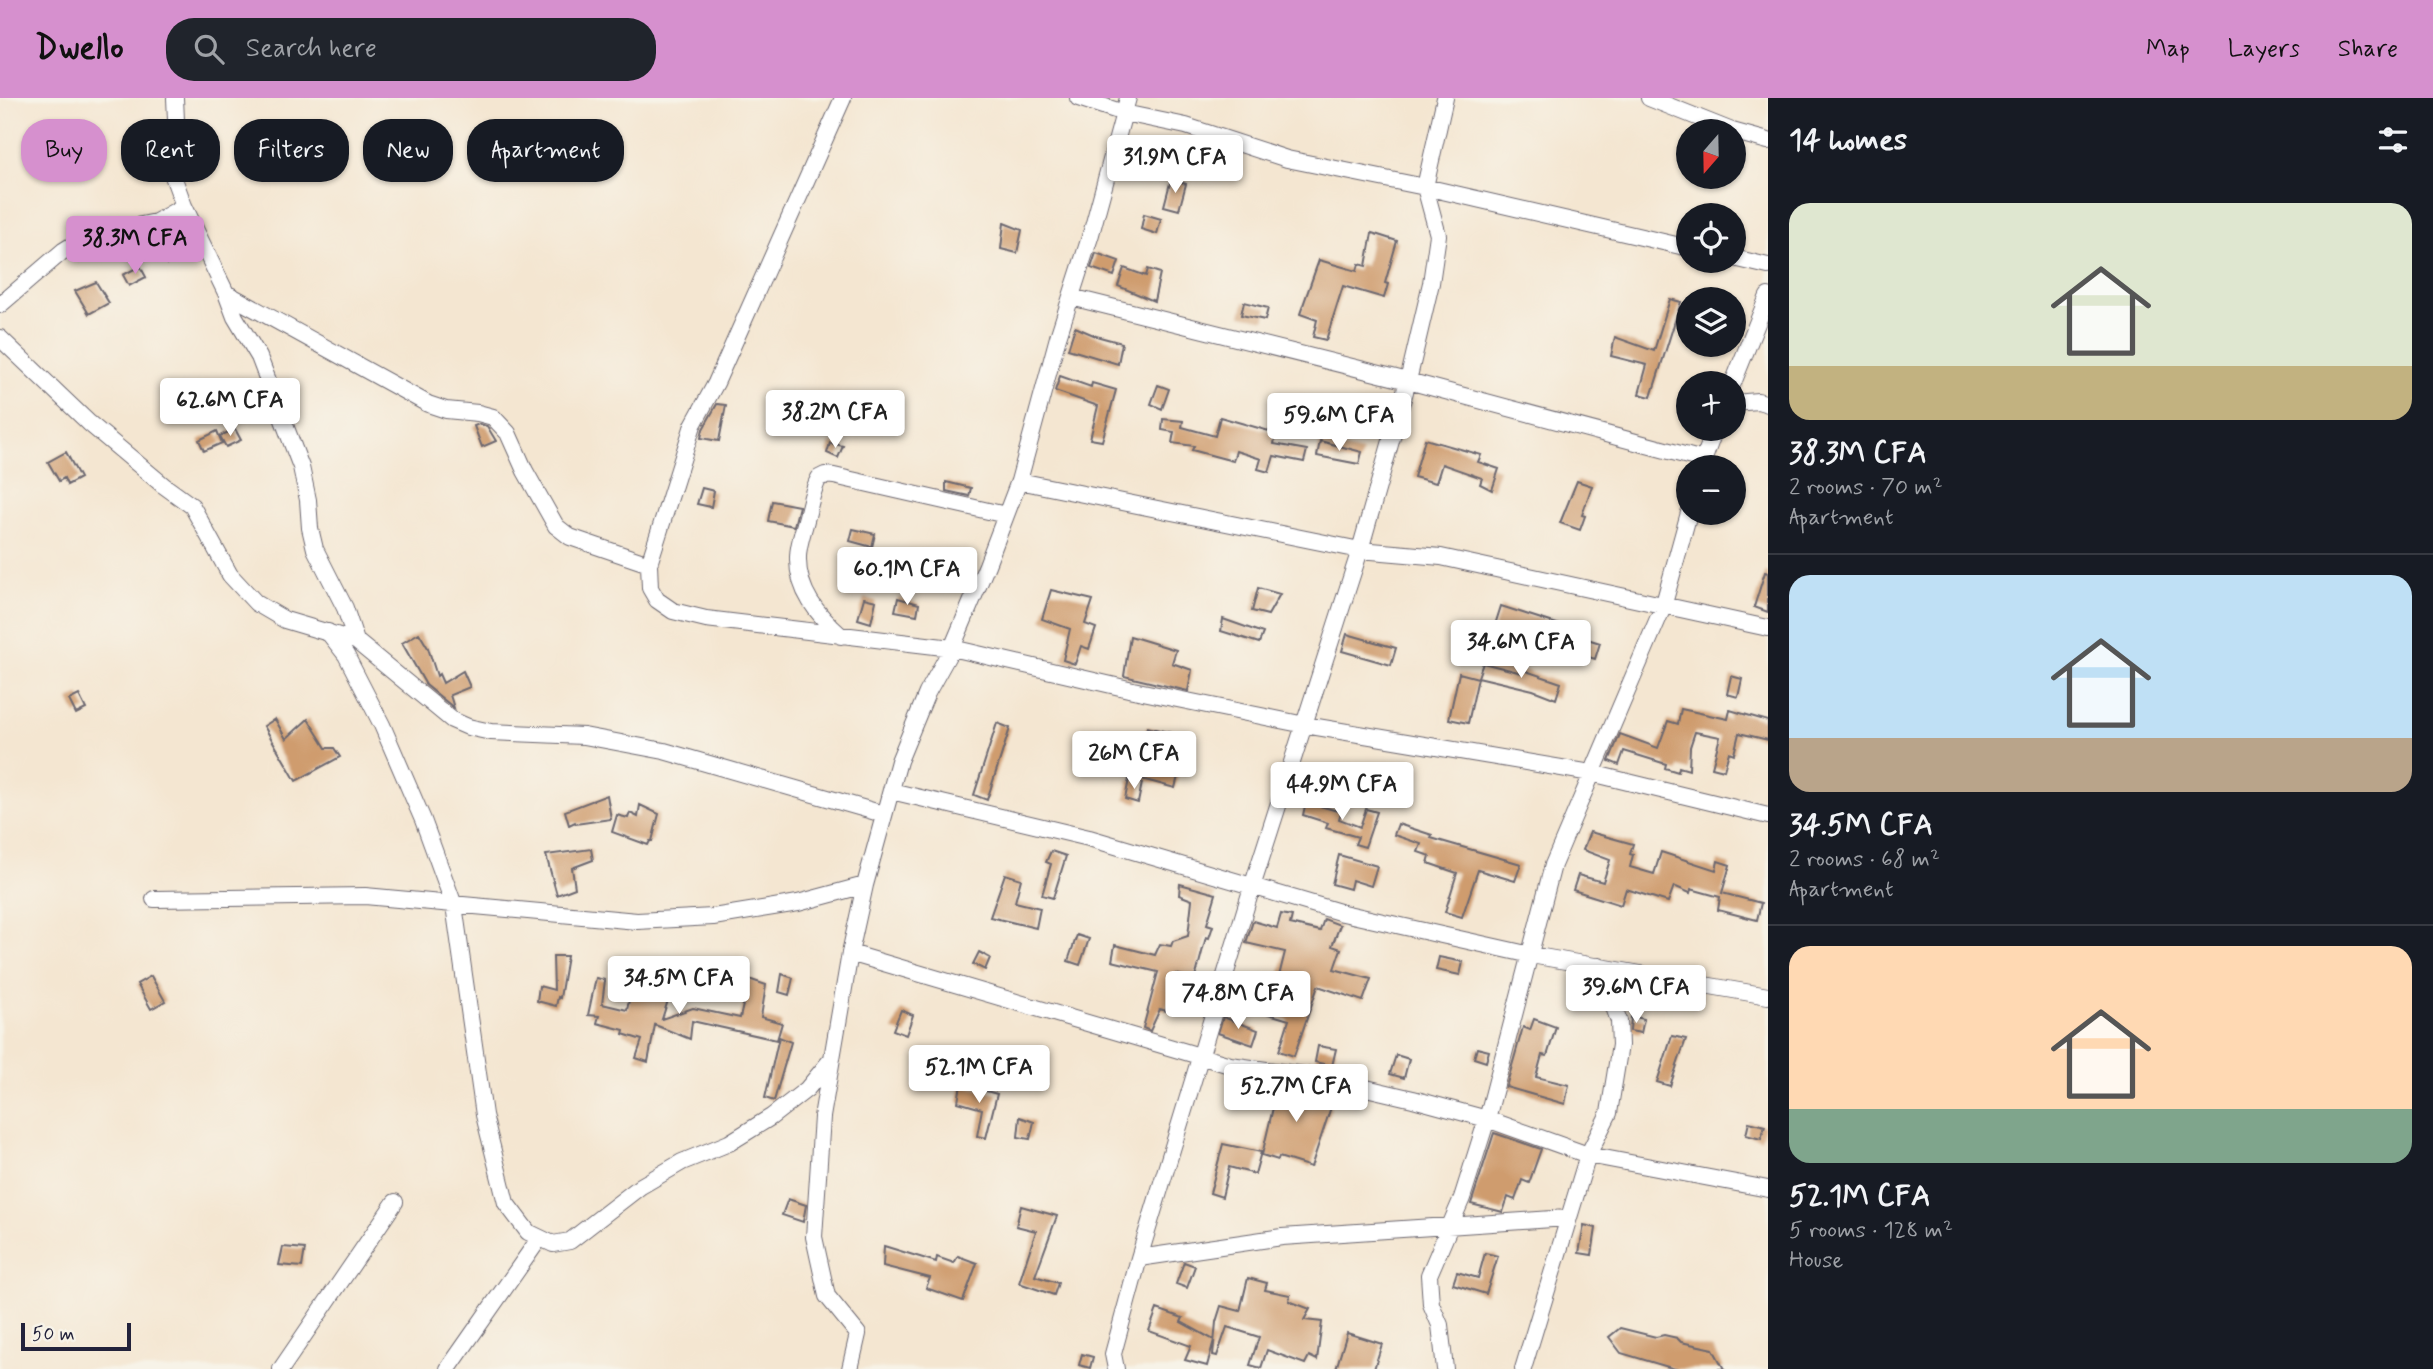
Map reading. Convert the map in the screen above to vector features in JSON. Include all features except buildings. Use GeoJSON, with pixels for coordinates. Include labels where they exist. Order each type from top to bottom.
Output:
{"type":"FeatureCollection","features":[{"type":"Feature","properties":{"kind":"street"},"geometry":{"type":"LineString","coordinates":[[843,98],[716,383],[693,425],[649,564],[650,588],[657,600],[673,611],[706,619],[951,648],[1133,690],[1305,725],[1591,773],[1768,816]]}},
{"type":"Feature","properties":{"kind":"street"},"geometry":{"type":"LineString","coordinates":[[1078,98],[1126,105],[1287,159],[1424,187],[1676,245]]}},
{"type":"Feature","properties":{"kind":"street"},"geometry":{"type":"LineString","coordinates":[[1116,1369],[1114,1354],[1139,1258],[1252,887],[1360,550],[1408,381],[1432,283],[1438,235],[1424,187],[1445,98]]}},
{"type":"Feature","properties":{"kind":"street"},"geometry":{"type":"LineString","coordinates":[[1649,98],[1732,131],[1768,141]]}},
{"type":"Feature","properties":{"kind":"street"},"geometry":{"type":"LineString","coordinates":[[173,99],[176,120],[172,154],[173,176],[184,206],[226,293],[234,317],[259,357],[301,467],[315,549],[345,608],[356,641]]}},
{"type":"Feature","properties":{"kind":"street"},"geometry":{"type":"LineString","coordinates":[[850,1369],[858,1334],[827,1296],[814,1237],[822,1117],[850,953],[883,814],[899,761],[927,693],[951,648],[1019,481],[1126,105]]}},
{"type":"Feature","properties":{"kind":"street"},"geometry":{"type":"LineString","coordinates":[[0,306],[63,251],[79,241],[93,234],[156,222],[184,206]]}},
{"type":"Feature","properties":{"kind":"street"},"geometry":{"type":"LineString","coordinates":[[1746,261],[1768,266]]}},
{"type":"Feature","properties":{"kind":"street"},"geometry":{"type":"LineString","coordinates":[[226,293],[428,404],[446,410],[493,417],[508,433],[525,471],[556,526],[570,537],[649,564]]}},
{"type":"Feature","properties":{"kind":"street"},"geometry":{"type":"LineString","coordinates":[[1738,371],[1768,296]]}},
{"type":"Feature","properties":{"kind":"street"},"geometry":{"type":"LineString","coordinates":[[1072,297],[1408,381],[1676,457]]}},
{"type":"Feature","properties":{"kind":"street"},"geometry":{"type":"LineString","coordinates":[[0,338],[89,423],[192,506],[230,575],[256,603],[285,620],[356,641],[440,712],[468,727],[491,732],[584,736],[664,751],[883,814]]}},
{"type":"Feature","properties":{"kind":"street"},"geometry":{"type":"LineString","coordinates":[[1746,402],[1768,404]]}},
{"type":"Feature","properties":{"kind":"street"},"geometry":{"type":"LineString","coordinates":[[841,636],[818,615],[805,592],[799,573],[798,555],[812,496],[820,478],[834,476],[1006,515]]}},
{"type":"Feature","properties":{"kind":"street"},"geometry":{"type":"LineString","coordinates":[[1019,481],[1360,550],[1441,557],[1768,628]]}},
{"type":"Feature","properties":{"kind":"street"},"geometry":{"type":"LineString","coordinates":[[1445,1369],[1440,1325],[1431,1304],[1429,1275],[1462,1198],[1487,1119],[1553,865],[1663,607],[1686,525]]}},
{"type":"Feature","properties":{"kind":"street"},"geometry":{"type":"LineString","coordinates":[[328,632],[346,655],[382,725],[423,820],[454,905],[484,1115],[506,1203],[519,1223],[539,1239],[553,1244],[569,1241],[641,1186],[682,1162],[729,1143],[750,1130],[807,1089],[832,1059]]}},
{"type":"Feature","properties":{"kind":"street"},"geometry":{"type":"LineString","coordinates":[[891,791],[1089,838],[1343,912],[1531,955],[1768,996]]}},
{"type":"Feature","properties":{"kind":"street"},"geometry":{"type":"LineString","coordinates":[[154,899],[365,896],[637,921],[713,916],[798,903],[865,885]]}},
{"type":"Feature","properties":{"kind":"street"},"geometry":{"type":"LineString","coordinates":[[850,953],[1230,1065],[1319,1077],[1487,1119],[1588,1155],[1768,1189]]}},
{"type":"Feature","properties":{"kind":"street"},"geometry":{"type":"LineString","coordinates":[[1523,1369],[1588,1155],[1609,1113],[1620,1045],[1619,1021],[1599,966]]}},
{"type":"Feature","properties":{"kind":"street"},"geometry":{"type":"LineString","coordinates":[[281,1369],[395,1202]]}},
{"type":"Feature","properties":{"kind":"street"},"geometry":{"type":"LineString","coordinates":[[1139,1258],[1282,1237],[1567,1218]]}},
{"type":"Feature","properties":{"kind":"street"},"geometry":{"type":"LineString","coordinates":[[448,1369],[539,1239]]}}]}
